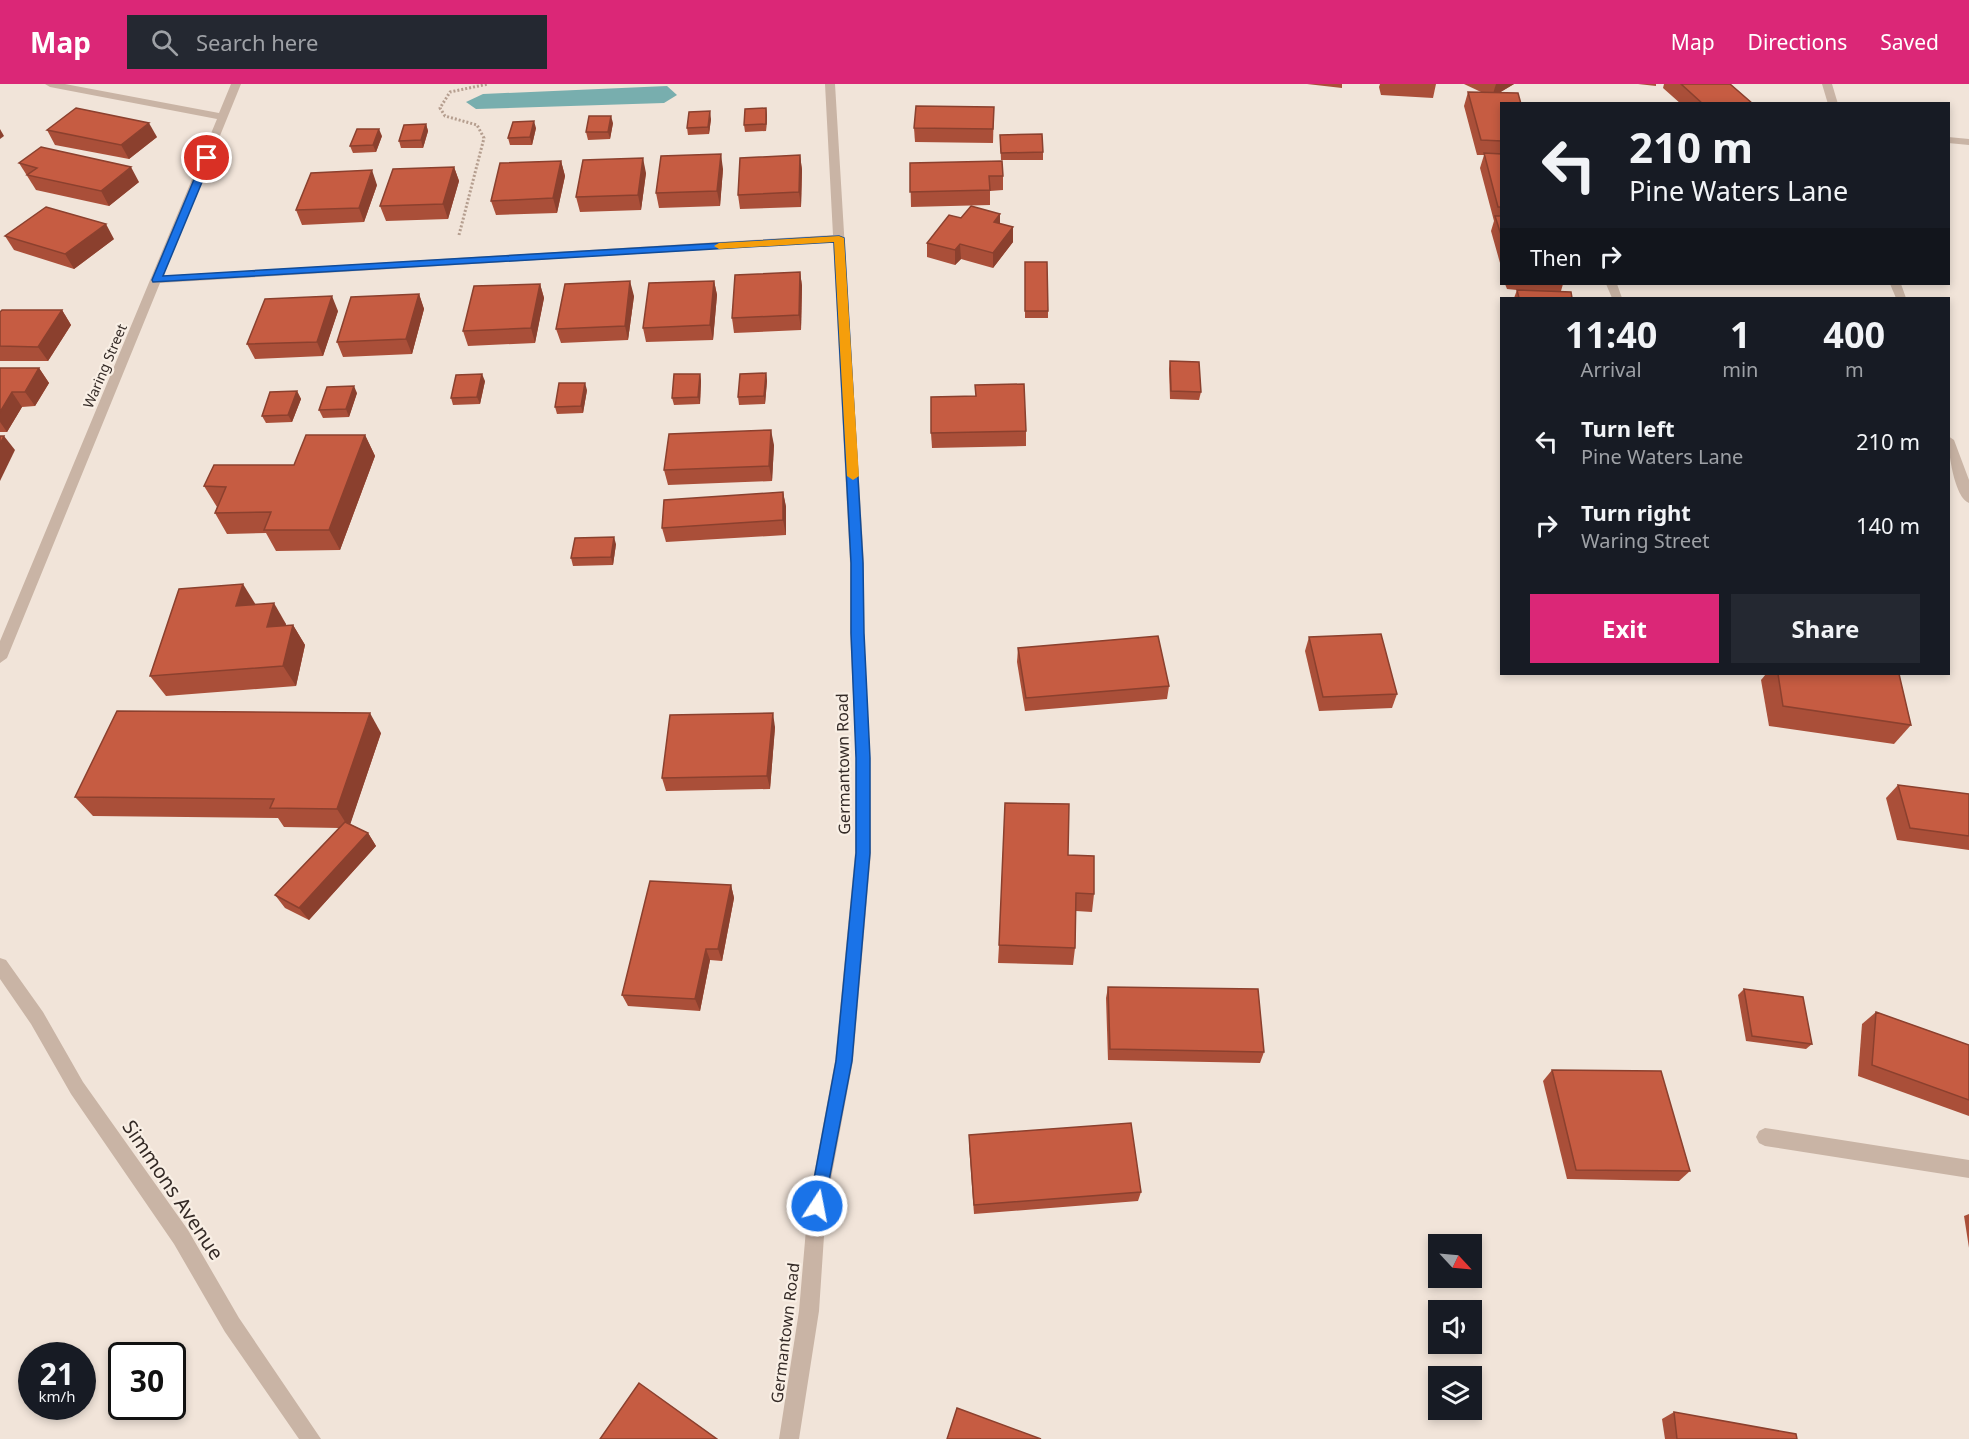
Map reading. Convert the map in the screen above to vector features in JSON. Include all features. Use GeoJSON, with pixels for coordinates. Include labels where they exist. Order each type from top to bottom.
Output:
{"type":"FeatureCollection","features":[{"type":"Feature","properties":{"kind":"street"},"geometry":{"type":"LineString","coordinates":[[50,84],[224,117]]}},
{"type":"Feature","properties":{"kind":"street","name":"Waring Street"},"geometry":{"type":"LineString","coordinates":[[0,658],[236,84]]}},
{"type":"Feature","properties":{"kind":"street","name":"Germantown Road"},"geometry":{"type":"LineString","coordinates":[[789,1439],[809,1311],[817,1206],[844,1061],[863,853],[863,758],[857,633],[857,563],[830,84]]}},
{"type":"Feature","properties":{"kind":"street"},"geometry":{"type":"LineString","coordinates":[[1827,84],[1832,102]]}},
{"type":"Feature","properties":{"kind":"street"},"geometry":{"type":"LineString","coordinates":[[1950,140],[1969,142]]}},
{"type":"Feature","properties":{"kind":"street"},"geometry":{"type":"LineString","coordinates":[[157,280],[839,238]]}},
{"type":"Feature","properties":{"kind":"street"},"geometry":{"type":"LineString","coordinates":[[1950,446],[1969,498]]}},
{"type":"Feature","properties":{"kind":"street","name":"Simmons Avenue"},"geometry":{"type":"LineString","coordinates":[[0,965],[37,1018],[77,1088],[181,1237],[232,1325],[311,1439]]}},
{"type":"Feature","properties":{"kind":"street"},"geometry":{"type":"LineString","coordinates":[[1765,1137],[1969,1169]]}},
{"type":"Feature","properties":{"kind":"path"},"geometry":{"type":"LineString","coordinates":[[458,238],[484,138],[477,125],[445,116],[440,108],[450,92],[488,84]]}},
{"type":"Feature","properties":{"kind":"water"},"geometry":{"type":"Polygon","coordinates":[[[667,86],[677,95],[664,103],[476,109],[466,102],[483,94],[667,86]]]}},
{"type":"Feature","properties":{"kind":"building"},"geometry":{"type":"Polygon","coordinates":[[[1681,84],[1730,84],[1751,102],[1701,102],[1681,84]]]}},
{"type":"Feature","properties":{"kind":"building"},"geometry":{"type":"Polygon","coordinates":[[[1468,92],[1518,93],[1520,102],[1500,102],[1500,141],[1481,140],[1468,92]]]}},
{"type":"Feature","properties":{"kind":"building"},"geometry":{"type":"Polygon","coordinates":[[[916,106],[994,107],[993,129],[914,128],[916,106]]]}},
{"type":"Feature","properties":{"kind":"building"},"geometry":{"type":"Polygon","coordinates":[[[76,108],[149,123],[121,145],[47,130],[76,108]]]}},
{"type":"Feature","properties":{"kind":"building"},"geometry":{"type":"Polygon","coordinates":[[[766,108],[766,124],[744,125],[745,109],[766,108]]]}},
{"type":"Feature","properties":{"kind":"building"},"geometry":{"type":"Polygon","coordinates":[[[710,111],[708,127],[687,128],[689,112],[710,111]]]}},
{"type":"Feature","properties":{"kind":"building"},"geometry":{"type":"Polygon","coordinates":[[[589,116],[611,116],[608,132],[586,132],[589,116]]]}},
{"type":"Feature","properties":{"kind":"building"},"geometry":{"type":"Polygon","coordinates":[[[534,121],[530,137],[508,138],[513,122],[534,121]]]}},
{"type":"Feature","properties":{"kind":"building"},"geometry":{"type":"Polygon","coordinates":[[[426,124],[421,140],[399,141],[404,125],[426,124]]]}},
{"type":"Feature","properties":{"kind":"building"},"geometry":{"type":"Polygon","coordinates":[[[357,129],[379,129],[373,145],[350,146],[357,129]]]}},
{"type":"Feature","properties":{"kind":"building"},"geometry":{"type":"Polygon","coordinates":[[[1042,134],[1043,152],[1001,153],[1000,135],[1042,134]]]}},
{"type":"Feature","properties":{"kind":"building"},"geometry":{"type":"Polygon","coordinates":[[[41,147],[131,167],[101,191],[27,175],[37,168],[19,163],[41,147]]]}},
{"type":"Feature","properties":{"kind":"building"},"geometry":{"type":"Polygon","coordinates":[[[1484,153],[1500,154],[1500,207],[1498,207],[1484,153]]]}},
{"type":"Feature","properties":{"kind":"building"},"geometry":{"type":"Polygon","coordinates":[[[721,154],[717,191],[656,193],[661,156],[721,154]]]}},
{"type":"Feature","properties":{"kind":"building"},"geometry":{"type":"Polygon","coordinates":[[[800,155],[799,192],[738,195],[740,158],[800,155]]]}},
{"type":"Feature","properties":{"kind":"building"},"geometry":{"type":"Polygon","coordinates":[[[643,158],[638,195],[576,197],[583,160],[643,158]]]}},
{"type":"Feature","properties":{"kind":"building"},"geometry":{"type":"Polygon","coordinates":[[[561,161],[553,198],[491,201],[500,163],[561,161]]]}},
{"type":"Feature","properties":{"kind":"building"},"geometry":{"type":"Polygon","coordinates":[[[1002,161],[1003,176],[989,176],[990,190],[910,192],[910,163],[1002,161]]]}},
{"type":"Feature","properties":{"kind":"building"},"geometry":{"type":"Polygon","coordinates":[[[454,167],[443,204],[380,206],[393,169],[454,167]]]}},
{"type":"Feature","properties":{"kind":"building"},"geometry":{"type":"Polygon","coordinates":[[[372,170],[359,208],[296,210],[311,173],[372,170]]]}},
{"type":"Feature","properties":{"kind":"building"},"geometry":{"type":"Polygon","coordinates":[[[971,206],[1000,214],[994,222],[1013,227],[993,253],[960,244],[955,250],[927,243],[949,215],[961,218],[971,206]]]}},
{"type":"Feature","properties":{"kind":"building"},"geometry":{"type":"Polygon","coordinates":[[[46,207],[106,224],[65,254],[5,236],[46,207]]]}},
{"type":"Feature","properties":{"kind":"building"},"geometry":{"type":"Polygon","coordinates":[[[1495,216],[1500,216],[1500,232],[1495,216]]]}},
{"type":"Feature","properties":{"kind":"building"},"geometry":{"type":"Polygon","coordinates":[[[1025,262],[1047,262],[1048,311],[1025,311],[1025,262]]]}},
{"type":"Feature","properties":{"kind":"building"},"geometry":{"type":"Polygon","coordinates":[[[800,272],[799,315],[732,318],[735,275],[800,272]]]}},
{"type":"Feature","properties":{"kind":"building"},"geometry":{"type":"Polygon","coordinates":[[[630,281],[625,326],[556,329],[565,284],[630,281]]]}},
{"type":"Feature","properties":{"kind":"building"},"geometry":{"type":"Polygon","coordinates":[[[714,281],[710,325],[643,328],[649,283],[714,281]]]}},
{"type":"Feature","properties":{"kind":"building"},"geometry":{"type":"Polygon","coordinates":[[[540,284],[531,328],[463,331],[474,286],[540,284]]]}},
{"type":"Feature","properties":{"kind":"building"},"geometry":{"type":"Polygon","coordinates":[[[1517,290],[1571,292],[1572,297],[1519,297],[1517,290]]]}},
{"type":"Feature","properties":{"kind":"building"},"geometry":{"type":"Polygon","coordinates":[[[419,294],[406,339],[337,342],[351,297],[419,294]]]}},
{"type":"Feature","properties":{"kind":"building"},"geometry":{"type":"Polygon","coordinates":[[[332,296],[317,342],[247,344],[265,299],[332,296]]]}},
{"type":"Feature","properties":{"kind":"building"},"geometry":{"type":"Polygon","coordinates":[[[2,310],[62,310],[38,347],[0,346],[0,312],[2,310]]]}},
{"type":"Feature","properties":{"kind":"building"},"geometry":{"type":"Polygon","coordinates":[[[1170,361],[1199,362],[1201,392],[1171,391],[1170,361]]]}},
{"type":"Feature","properties":{"kind":"building"},"geometry":{"type":"Polygon","coordinates":[[[0,368],[39,368],[25,392],[12,392],[0,412],[0,368]]]}},
{"type":"Feature","properties":{"kind":"building"},"geometry":{"type":"Polygon","coordinates":[[[766,373],[764,396],[738,397],[740,374],[766,373]]]}},
{"type":"Feature","properties":{"kind":"building"},"geometry":{"type":"Polygon","coordinates":[[[482,374],[477,397],[451,398],[456,375],[482,374]]]}},
{"type":"Feature","properties":{"kind":"building"},"geometry":{"type":"Polygon","coordinates":[[[674,374],[700,374],[698,397],[672,398],[674,374]]]}},
{"type":"Feature","properties":{"kind":"building"},"geometry":{"type":"Polygon","coordinates":[[[559,383],[585,383],[581,406],[555,407],[559,383]]]}},
{"type":"Feature","properties":{"kind":"building"},"geometry":{"type":"Polygon","coordinates":[[[1024,384],[1026,431],[931,433],[931,397],[976,396],[975,385],[1024,384]]]}},
{"type":"Feature","properties":{"kind":"building"},"geometry":{"type":"Polygon","coordinates":[[[354,386],[346,409],[319,410],[327,387],[354,386]]]}},
{"type":"Feature","properties":{"kind":"building"},"geometry":{"type":"Polygon","coordinates":[[[297,391],[288,415],[262,416],[270,392],[297,391]]]}},
{"type":"Feature","properties":{"kind":"building"},"geometry":{"type":"Polygon","coordinates":[[[771,430],[769,466],[664,470],[669,434],[771,430]]]}},
{"type":"Feature","properties":{"kind":"building"},"geometry":{"type":"Polygon","coordinates":[[[306,435],[365,435],[329,530],[264,530],[271,512],[215,513],[226,487],[204,486],[214,465],[294,465],[306,435]]]}},
{"type":"Feature","properties":{"kind":"building"},"geometry":{"type":"Polygon","coordinates":[[[783,492],[783,520],[662,528],[664,500],[783,492]]]}},
{"type":"Feature","properties":{"kind":"building"},"geometry":{"type":"Polygon","coordinates":[[[614,537],[611,557],[571,558],[575,538],[614,537]]]}},
{"type":"Feature","properties":{"kind":"building"},"geometry":{"type":"Polygon","coordinates":[[[243,584],[236,606],[274,603],[267,627],[293,625],[283,666],[150,676],[179,589],[243,584]]]}},
{"type":"Feature","properties":{"kind":"building"},"geometry":{"type":"Polygon","coordinates":[[[1381,634],[1397,694],[1323,697],[1309,637],[1381,634]]]}},
{"type":"Feature","properties":{"kind":"building"},"geometry":{"type":"Polygon","coordinates":[[[1158,636],[1169,686],[1026,698],[1018,648],[1158,636]]]}},
{"type":"Feature","properties":{"kind":"building"},"geometry":{"type":"Polygon","coordinates":[[[1778,675],[1899,675],[1911,725],[1783,706],[1778,675]]]}},
{"type":"Feature","properties":{"kind":"building"},"geometry":{"type":"Polygon","coordinates":[[[117,711],[370,713],[337,809],[270,808],[274,799],[75,797],[117,711]]]}},
{"type":"Feature","properties":{"kind":"building"},"geometry":{"type":"Polygon","coordinates":[[[773,713],[767,776],[662,778],[670,715],[773,713]]]}},
{"type":"Feature","properties":{"kind":"building"},"geometry":{"type":"Polygon","coordinates":[[[1898,785],[1969,794],[1969,836],[1910,828],[1898,785]]]}},
{"type":"Feature","properties":{"kind":"building"},"geometry":{"type":"Polygon","coordinates":[[[1005,803],[1069,804],[1068,855],[1094,856],[1094,894],[1076,893],[1075,948],[999,945],[1005,803]]]}},
{"type":"Feature","properties":{"kind":"building"},"geometry":{"type":"Polygon","coordinates":[[[345,822],[368,833],[299,908],[275,895],[345,822]]]}},
{"type":"Feature","properties":{"kind":"building"},"geometry":{"type":"Polygon","coordinates":[[[650,881],[731,885],[718,949],[706,949],[695,999],[622,995],[650,881]]]}},
{"type":"Feature","properties":{"kind":"building"},"geometry":{"type":"Polygon","coordinates":[[[1108,987],[1258,989],[1264,1052],[1110,1049],[1108,987]]]}},
{"type":"Feature","properties":{"kind":"building"},"geometry":{"type":"Polygon","coordinates":[[[1744,989],[1803,997],[1812,1044],[1752,1036],[1744,989]]]}},
{"type":"Feature","properties":{"kind":"building"},"geometry":{"type":"Polygon","coordinates":[[[1876,1012],[1969,1045],[1969,1100],[1872,1065],[1876,1012]]]}},
{"type":"Feature","properties":{"kind":"building"},"geometry":{"type":"Polygon","coordinates":[[[1552,1070],[1661,1071],[1690,1171],[1576,1170],[1552,1070]]]}},
{"type":"Feature","properties":{"kind":"building"},"geometry":{"type":"Polygon","coordinates":[[[1131,1123],[1141,1192],[974,1205],[969,1135],[1131,1123]]]}},
{"type":"Feature","properties":{"kind":"building"},"geometry":{"type":"Polygon","coordinates":[[[639,1383],[717,1439],[600,1439],[639,1383]]]}},
{"type":"Feature","properties":{"kind":"building"},"geometry":{"type":"Polygon","coordinates":[[[957,1408],[1041,1439],[947,1439],[957,1408]]]}},
{"type":"Feature","properties":{"kind":"building"},"geometry":{"type":"Polygon","coordinates":[[[1674,1412],[1796,1434],[1797,1439],[1677,1439],[1674,1412]]]}},
{"type":"Feature","properties":{"kind":"slow traffic"},"geometry":{"type":"LineString","coordinates":[[719,246],[839,238],[853,476]]}},
{"type":"Feature","properties":{"kind":"route"},"geometry":{"type":"LineString","coordinates":[[207,158],[157,280],[839,238],[857,563],[857,633],[863,758],[863,853],[844,1061],[817,1206]]}}]}
